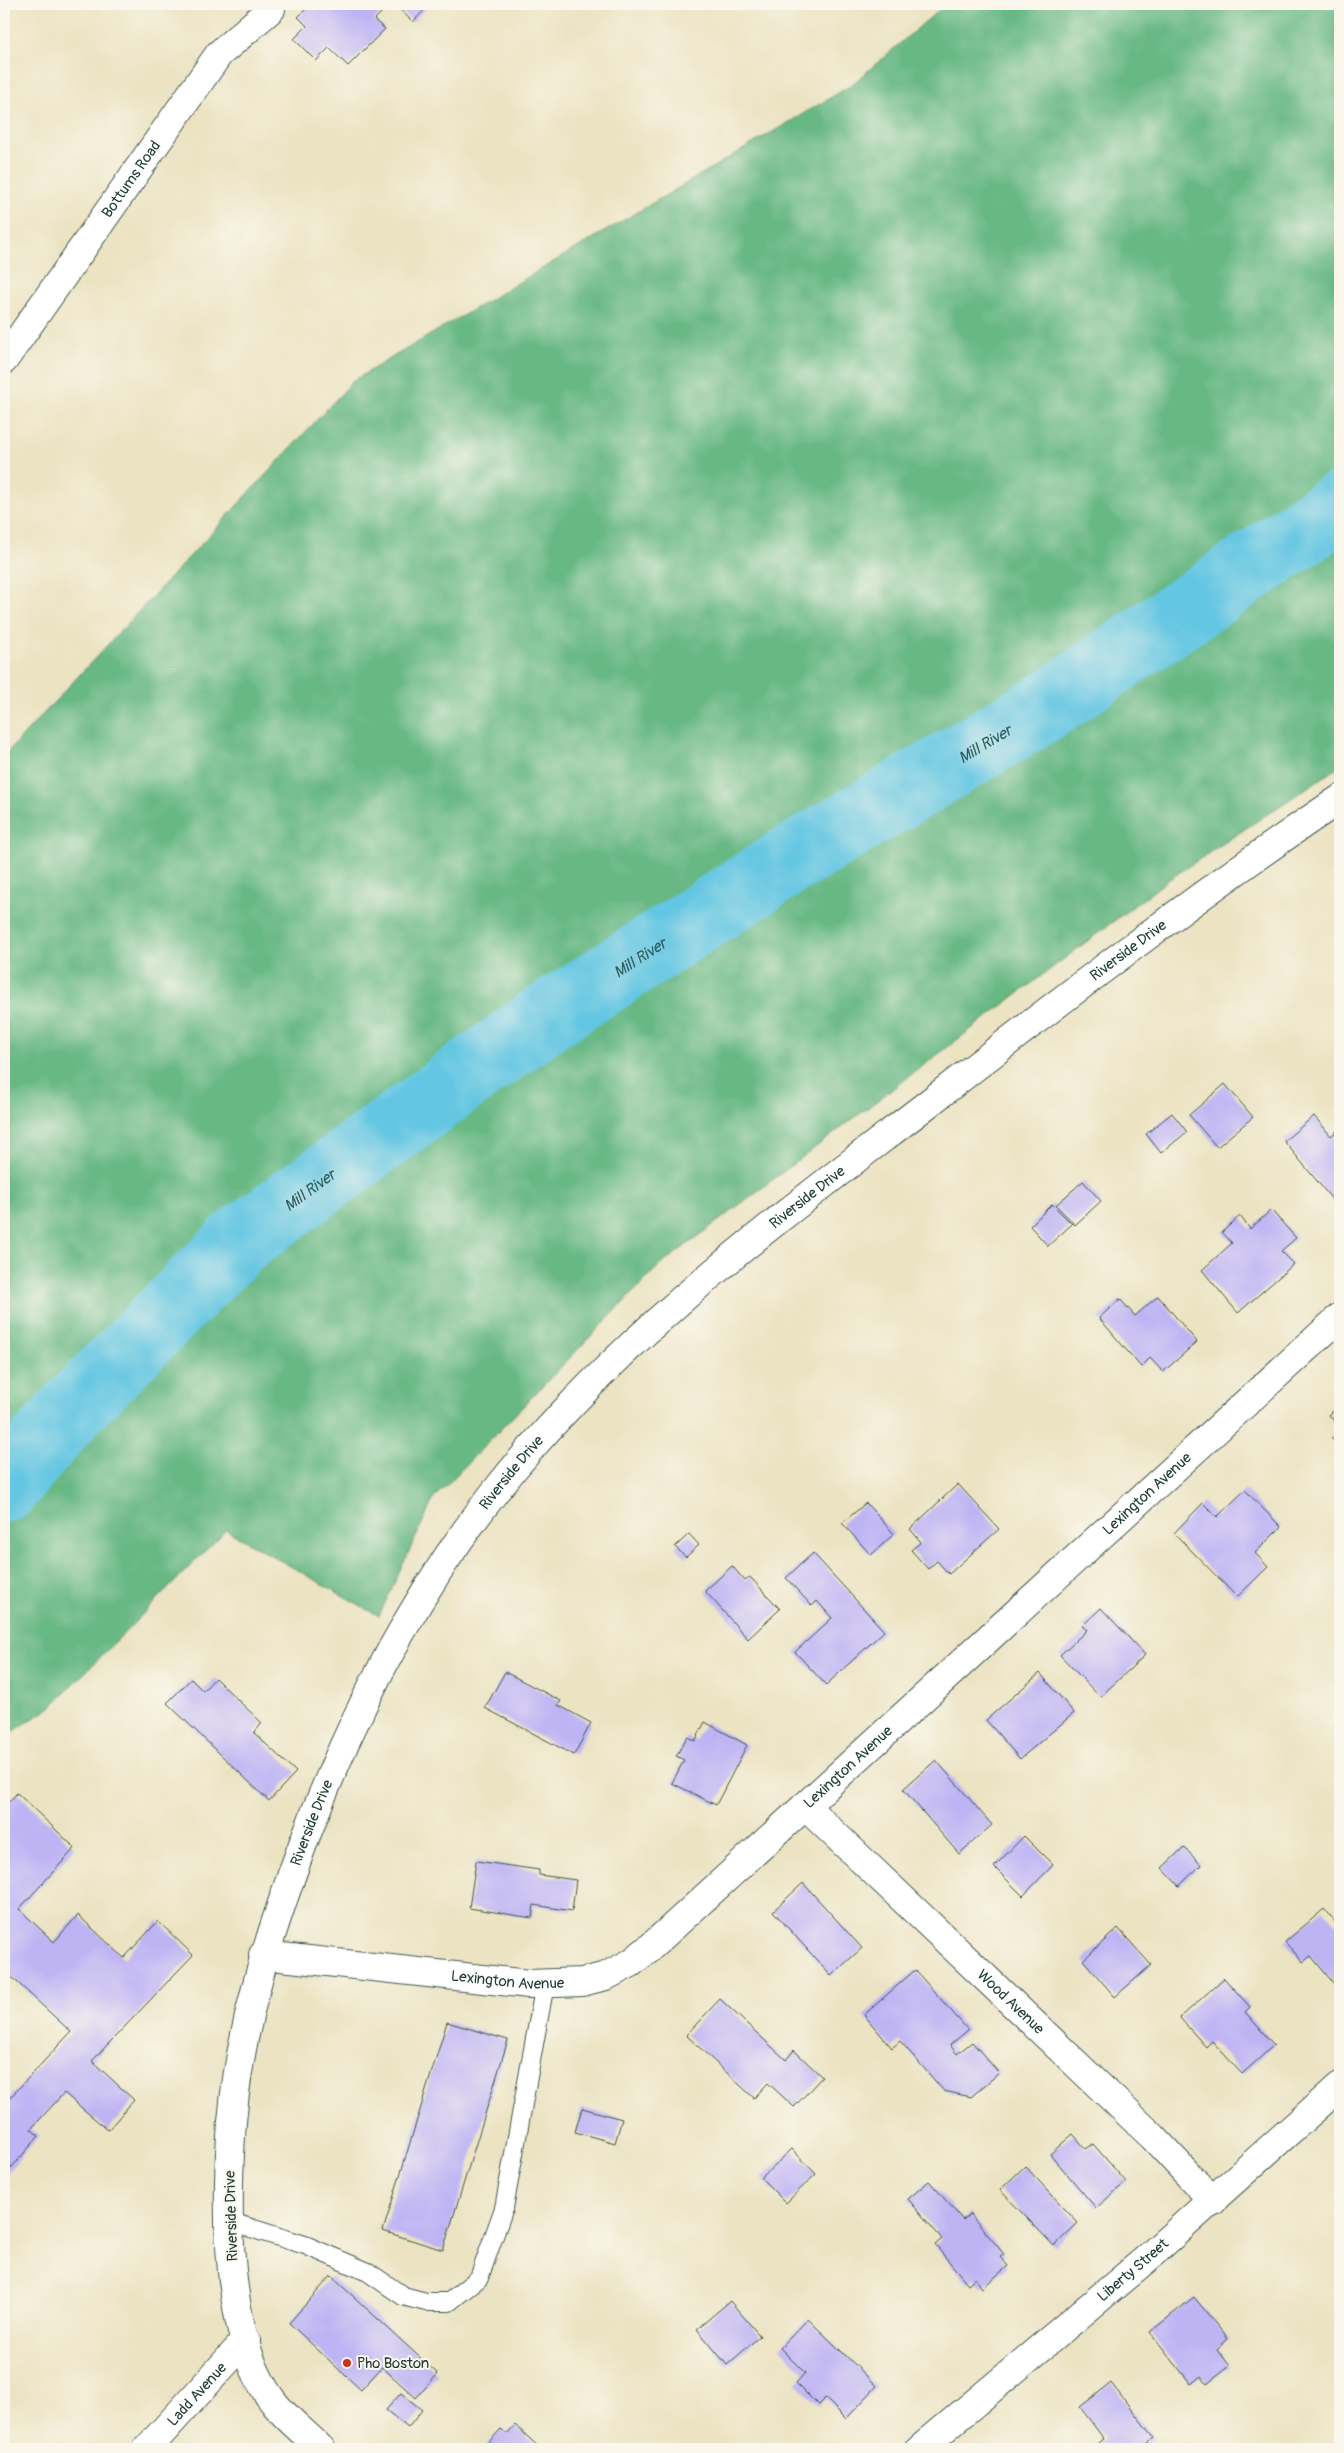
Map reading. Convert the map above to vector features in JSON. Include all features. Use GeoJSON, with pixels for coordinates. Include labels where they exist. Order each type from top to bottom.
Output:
{"type":"FeatureCollection","features":[{"type":"Feature","properties":{"kind":"street","name":"Bottums Road"},"geometry":{"type":"LineString","coordinates":[[4,360],[219,54],[271,9]]}},
{"type":"Feature","properties":{"kind":"street","name":"Riverside Drive"},"geometry":{"type":"LineString","coordinates":[[321,2449],[274,2403],[258,2376],[246,2340],[236,2299],[228,2221],[229,2165],[239,2065],[246,2024],[264,1955],[317,1808],[347,1738],[381,1668],[462,1534],[510,1473],[563,1412],[656,1322],[788,1212],[1117,957],[1226,877],[1340,799]]}},
{"type":"Feature","properties":{"kind":"street","name":"Lexington Avenue"},"geometry":{"type":"LineString","coordinates":[[264,1955],[545,1984],[582,1982],[606,1976],[631,1963],[1340,1318]]}},
{"type":"Feature","properties":{"kind":"street","name":"Wood Avenue"},"geometry":{"type":"LineString","coordinates":[[804,1806],[1153,2136],[1214,2201]]}},
{"type":"Feature","properties":{"kind":"street","name":"Liberty Street"},"geometry":{"type":"LineString","coordinates":[[920,2449],[1214,2201],[1340,2086]]}},
{"type":"Feature","properties":{"kind":"street","name":"Ladd Avenue"},"geometry":{"type":"LineString","coordinates":[[147,2449],[246,2340]]}},
{"type":"Feature","properties":{"kind":"lane"},"geometry":{"type":"LineString","coordinates":[[228,2221],[305,2245],[368,2272],[403,2296],[426,2302],[449,2302],[478,2278],[504,2208],[545,1984]]}},
{"type":"Feature","properties":{"kind":"green space"},"geometry":{"type":"Polygon","coordinates":[[[946,4],[1340,4],[1340,766],[1168,880],[659,1266],[434,1498],[379,1616],[226,1530],[50,1708],[4,1737],[4,756],[354,380],[850,86],[946,4]]]}},
{"type":"Feature","properties":{"kind":"building"},"geometry":{"type":"Polygon","coordinates":[[[311,4],[390,4],[374,20],[385,29],[348,66],[329,48],[316,61],[294,39],[307,26],[298,17],[311,4]]]}},
{"type":"Feature","properties":{"kind":"building"},"geometry":{"type":"Polygon","coordinates":[[[394,4],[430,4],[413,22],[394,4]]]}},
{"type":"Feature","properties":{"kind":"building"},"geometry":{"type":"Polygon","coordinates":[[[1225,1084],[1253,1117],[1217,1147],[1189,1115],[1225,1084]]]}},
{"type":"Feature","properties":{"kind":"building"},"geometry":{"type":"Polygon","coordinates":[[[1172,1113],[1187,1132],[1161,1153],[1146,1134],[1172,1113]]]}},
{"type":"Feature","properties":{"kind":"building"},"geometry":{"type":"Polygon","coordinates":[[[1314,1116],[1331,1136],[1340,1128],[1340,1209],[1284,1141],[1314,1116]]]}},
{"type":"Feature","properties":{"kind":"building"},"geometry":{"type":"Polygon","coordinates":[[[1083,1181],[1101,1201],[1075,1225],[1056,1205],[1083,1181]]]}},
{"type":"Feature","properties":{"kind":"building"},"geometry":{"type":"Polygon","coordinates":[[[1052,1204],[1072,1224],[1048,1246],[1030,1226],[1052,1204]]]}},
{"type":"Feature","properties":{"kind":"building"},"geometry":{"type":"Polygon","coordinates":[[[1271,1210],[1296,1238],[1281,1251],[1294,1264],[1238,1313],[1202,1270],[1232,1243],[1222,1232],[1240,1216],[1250,1229],[1271,1210]]]}},
{"type":"Feature","properties":{"kind":"building"},"geometry":{"type":"Polygon","coordinates":[[[1158,1296],[1197,1342],[1163,1372],[1150,1358],[1141,1367],[1099,1318],[1120,1299],[1135,1316],[1158,1296]]]}},
{"type":"Feature","properties":{"kind":"building"},"geometry":{"type":"Polygon","coordinates":[[[1340,1404],[1340,1428],[1329,1415],[1340,1404]]]}},
{"type":"Feature","properties":{"kind":"building"},"geometry":{"type":"Polygon","coordinates":[[[1340,1430],[1340,1448],[1331,1438],[1340,1430]]]}},
{"type":"Feature","properties":{"kind":"building"},"geometry":{"type":"Polygon","coordinates":[[[958,1484],[999,1529],[949,1574],[937,1561],[928,1569],[911,1550],[921,1542],[910,1529],[958,1484]]]}},
{"type":"Feature","properties":{"kind":"building"},"geometry":{"type":"Polygon","coordinates":[[[1245,1490],[1281,1527],[1255,1553],[1268,1567],[1237,1597],[1174,1533],[1203,1503],[1217,1517],[1245,1490]]]}},
{"type":"Feature","properties":{"kind":"building"},"geometry":{"type":"Polygon","coordinates":[[[866,1503],[894,1534],[871,1555],[842,1523],[866,1503]]]}},
{"type":"Feature","properties":{"kind":"building"},"geometry":{"type":"Polygon","coordinates":[[[689,1534],[699,1545],[686,1557],[675,1547],[689,1534]]]}},
{"type":"Feature","properties":{"kind":"building"},"geometry":{"type":"Polygon","coordinates":[[[813,1553],[884,1631],[826,1685],[795,1652],[832,1618],[817,1601],[812,1606],[786,1578],[813,1553]]]}},
{"type":"Feature","properties":{"kind":"building"},"geometry":{"type":"Polygon","coordinates":[[[732,1566],[745,1581],[750,1577],[780,1609],[748,1639],[705,1591],[732,1566]]]}},
{"type":"Feature","properties":{"kind":"building"},"geometry":{"type":"Polygon","coordinates":[[[1101,1608],[1145,1655],[1100,1697],[1060,1655],[1087,1630],[1082,1626],[1101,1608]]]}},
{"type":"Feature","properties":{"kind":"building"},"geometry":{"type":"Polygon","coordinates":[[[505,1672],[561,1701],[558,1705],[591,1723],[574,1755],[485,1708],[505,1672]]]}},
{"type":"Feature","properties":{"kind":"building"},"geometry":{"type":"Polygon","coordinates":[[[1040,1673],[1074,1713],[1020,1759],[986,1720],[1040,1673]]]}},
{"type":"Feature","properties":{"kind":"building"},"geometry":{"type":"Polygon","coordinates":[[[215,1678],[262,1723],[254,1733],[296,1772],[269,1801],[167,1703],[191,1679],[203,1691],[215,1678]]]}},
{"type":"Feature","properties":{"kind":"building"},"geometry":{"type":"Polygon","coordinates":[[[705,1722],[747,1745],[716,1805],[672,1783],[684,1760],[676,1756],[687,1737],[695,1741],[705,1722]]]}},
{"type":"Feature","properties":{"kind":"building"},"geometry":{"type":"Polygon","coordinates":[[[936,1760],[992,1825],[959,1854],[903,1789],[936,1760]]]}},
{"type":"Feature","properties":{"kind":"building"},"geometry":{"type":"Polygon","coordinates":[[[17,1793],[75,1848],[19,1909],[54,1942],[78,1915],[124,1958],[158,1921],[193,1955],[92,2061],[134,2100],[108,2130],[64,2093],[31,2129],[39,2136],[4,2176],[4,2104],[71,2032],[4,1970],[4,1807],[17,1793]]]}},
{"type":"Feature","properties":{"kind":"building"},"geometry":{"type":"Polygon","coordinates":[[[1024,1836],[1053,1865],[1023,1896],[994,1867],[1024,1836]]]}},
{"type":"Feature","properties":{"kind":"building"},"geometry":{"type":"Polygon","coordinates":[[[1184,1847],[1201,1865],[1179,1886],[1162,1868],[1184,1847]]]}},
{"type":"Feature","properties":{"kind":"building"},"geometry":{"type":"Polygon","coordinates":[[[476,1861],[539,1870],[539,1875],[576,1880],[572,1911],[534,1905],[532,1918],[469,1908],[476,1861]]]}},
{"type":"Feature","properties":{"kind":"building"},"geometry":{"type":"Polygon","coordinates":[[[803,1883],[862,1948],[831,1976],[773,1911],[803,1883]]]}},
{"type":"Feature","properties":{"kind":"building"},"geometry":{"type":"Polygon","coordinates":[[[1324,1909],[1340,1928],[1340,1991],[1311,1956],[1303,1962],[1285,1942],[1324,1909]]]}},
{"type":"Feature","properties":{"kind":"building"},"geometry":{"type":"Polygon","coordinates":[[[1118,1928],[1151,1965],[1115,1997],[1083,1960],[1118,1928]]]}},
{"type":"Feature","properties":{"kind":"building"},"geometry":{"type":"Polygon","coordinates":[[[915,1970],[968,2030],[950,2045],[957,2054],[972,2042],[999,2073],[971,2097],[944,2091],[900,2041],[892,2048],[864,2015],[915,1970]]]}},
{"type":"Feature","properties":{"kind":"building"},"geometry":{"type":"Polygon","coordinates":[[[1224,1978],[1250,2007],[1245,2012],[1274,2045],[1242,2074],[1212,2041],[1206,2047],[1180,2018],[1224,1978]]]}},
{"type":"Feature","properties":{"kind":"building"},"geometry":{"type":"Polygon","coordinates":[[[720,1999],[786,2060],[794,2050],[822,2077],[794,2107],[768,2083],[754,2098],[686,2035],[720,1999]]]}},
{"type":"Feature","properties":{"kind":"building"},"geometry":{"type":"Polygon","coordinates":[[[447,2022],[508,2040],[443,2250],[383,2231],[447,2022]]]}},
{"type":"Feature","properties":{"kind":"building"},"geometry":{"type":"Polygon","coordinates":[[[582,2108],[622,2119],[615,2143],[575,2132],[582,2108]]]}},
{"type":"Feature","properties":{"kind":"building"},"geometry":{"type":"Polygon","coordinates":[[[1073,2134],[1086,2149],[1093,2144],[1126,2182],[1096,2208],[1050,2154],[1073,2134]]]}},
{"type":"Feature","properties":{"kind":"building"},"geometry":{"type":"Polygon","coordinates":[[[792,2149],[816,2174],[786,2203],[761,2178],[792,2149]]]}},
{"type":"Feature","properties":{"kind":"building"},"geometry":{"type":"Polygon","coordinates":[[[1025,2166],[1078,2223],[1054,2246],[1000,2190],[1025,2166]]]}},
{"type":"Feature","properties":{"kind":"building"},"geometry":{"type":"Polygon","coordinates":[[[929,2181],[963,2220],[970,2214],[1004,2254],[1000,2257],[1008,2266],[982,2288],[975,2278],[968,2284],[935,2245],[942,2239],[908,2199],[929,2181]]]}},
{"type":"Feature","properties":{"kind":"building"},"geometry":{"type":"Polygon","coordinates":[[[331,2276],[438,2374],[416,2398],[382,2367],[361,2390],[289,2323],[331,2276]]]}},
{"type":"Feature","properties":{"kind":"building"},"geometry":{"type":"Polygon","coordinates":[[[1194,2297],[1228,2339],[1217,2349],[1230,2366],[1207,2384],[1201,2376],[1191,2384],[1150,2332],[1194,2297]]]}},
{"type":"Feature","properties":{"kind":"building"},"geometry":{"type":"Polygon","coordinates":[[[730,2301],[760,2336],[727,2365],[697,2329],[730,2301]]]}},
{"type":"Feature","properties":{"kind":"building"},"geometry":{"type":"Polygon","coordinates":[[[808,2319],[877,2386],[846,2419],[825,2398],[818,2405],[796,2383],[805,2373],[780,2348],[808,2319]]]}},
{"type":"Feature","properties":{"kind":"building"},"geometry":{"type":"Polygon","coordinates":[[[1111,2383],[1154,2438],[1139,2449],[1104,2449],[1099,2443],[1104,2439],[1080,2407],[1111,2383]]]}},
{"type":"Feature","properties":{"kind":"building"},"geometry":{"type":"Polygon","coordinates":[[[401,2393],[422,2410],[408,2428],[386,2410],[401,2393]]]}},
{"type":"Feature","properties":{"kind":"building"},"geometry":{"type":"Polygon","coordinates":[[[515,2425],[541,2449],[482,2449],[501,2429],[507,2434],[515,2425]]]}},
{"type":"Feature","properties":{"kind":"waterway","name":"Mill River"},"geometry":{"type":"LineString","coordinates":[[4,1488],[73,1408],[239,1241],[541,1021],[784,864],[1044,708],[1340,506]]}},
{"type":"Feature","properties":{"kind":"place","name":"Pho Boston"},"geometry":{"type":"Point","coordinates":[347,2363]}}]}
